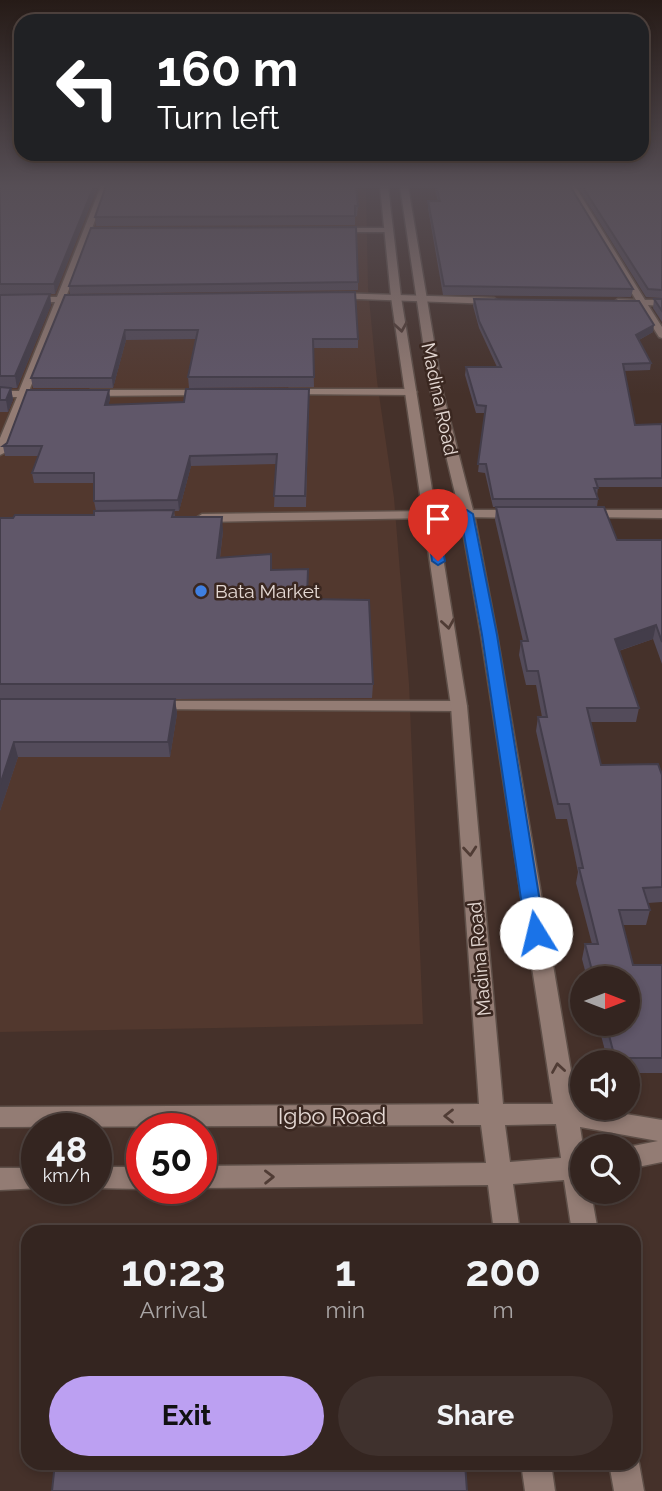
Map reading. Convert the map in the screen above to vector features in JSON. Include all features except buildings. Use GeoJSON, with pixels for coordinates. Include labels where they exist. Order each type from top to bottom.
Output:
{"type":"FeatureCollection","features":[{"type":"Feature","properties":{"kind":"main road","name":"Madina Road"},"geometry":{"type":"LineString","coordinates":[[392,256],[459,706],[492,1116],[506,1225]]}},
{"type":"Feature","properties":{"kind":"main road","name":"Madina Road"},"geometry":{"type":"LineString","coordinates":[[414,256],[436,389],[467,514],[489,635],[571,1134]]}},
{"type":"Feature","properties":{"kind":"main road"},"geometry":{"type":"LineString","coordinates":[[431,515],[467,514]]}},
{"type":"Feature","properties":{"kind":"main road","name":"Igbo Road"},"geometry":{"type":"LineString","coordinates":[[0,1117],[566,1114],[662,1131]]}},
{"type":"Feature","properties":{"kind":"main road"},"geometry":{"type":"LineString","coordinates":[[640,1156],[662,1151]]}},
{"type":"Feature","properties":{"kind":"main road"},"geometry":{"type":"LineString","coordinates":[[217,1177],[499,1174],[570,1170]]}},
{"type":"Feature","properties":{"kind":"main road"},"geometry":{"type":"LineString","coordinates":[[0,1179],[21,1179]]}},
{"type":"Feature","properties":{"kind":"main road","name":"Madina Road"},"geometry":{"type":"LineString","coordinates":[[582,1204],[584,1225]]}},
{"type":"Feature","properties":{"kind":"main road"},"geometry":{"type":"LineString","coordinates":[[538,1470],[540,1491]]}},
{"type":"Feature","properties":{"kind":"main road"},"geometry":{"type":"LineString","coordinates":[[625,1470],[629,1491]]}},
{"type":"Feature","properties":{"kind":"lane"},"geometry":{"type":"LineString","coordinates":[[0,452],[58,300],[78,256]]}},
{"type":"Feature","properties":{"kind":"lane"},"geometry":{"type":"LineString","coordinates":[[614,256],[662,335]]}},
{"type":"Feature","properties":{"kind":"lane"},"geometry":{"type":"LineString","coordinates":[[318,296],[504,301]]}},
{"type":"Feature","properties":{"kind":"lane"},"geometry":{"type":"LineString","coordinates":[[0,300],[99,299]]}},
{"type":"Feature","properties":{"kind":"lane"},"geometry":{"type":"LineString","coordinates":[[602,302],[662,303]]}},
{"type":"Feature","properties":{"kind":"lane"},"geometry":{"type":"LineString","coordinates":[[273,393],[412,392]]}},
{"type":"Feature","properties":{"kind":"lane"},"geometry":{"type":"LineString","coordinates":[[79,394],[218,393]]}},
{"type":"Feature","properties":{"kind":"lane"},"geometry":{"type":"LineString","coordinates":[[0,394],[65,394]]}},
{"type":"Feature","properties":{"kind":"lane"},"geometry":{"type":"LineString","coordinates":[[467,514],[537,514]]}},
{"type":"Feature","properties":{"kind":"lane"},"geometry":{"type":"LineString","coordinates":[[578,514],[662,514]]}},
{"type":"Feature","properties":{"kind":"lane"},"geometry":{"type":"LineString","coordinates":[[194,519],[431,515]]}},
{"type":"Feature","properties":{"kind":"lane"},"geometry":{"type":"LineString","coordinates":[[139,706],[459,706]]}},
{"type":"Feature","properties":{"kind":"shaded area","name":"Bata Market"},"geometry":{"type":"Polygon","coordinates":[[[0,256],[367,256],[377,381],[394,498],[409,684],[423,1024],[0,1032],[0,256]]]}},
{"type":"Feature","properties":{"kind":"place","name":"Bata Market"},"geometry":{"type":"Point","coordinates":[201,591]}},
{"type":"Feature","properties":{"kind":"route"},"geometry":{"type":"LineString","coordinates":[[438,561],[431,515],[467,514],[536,933]]}}]}
